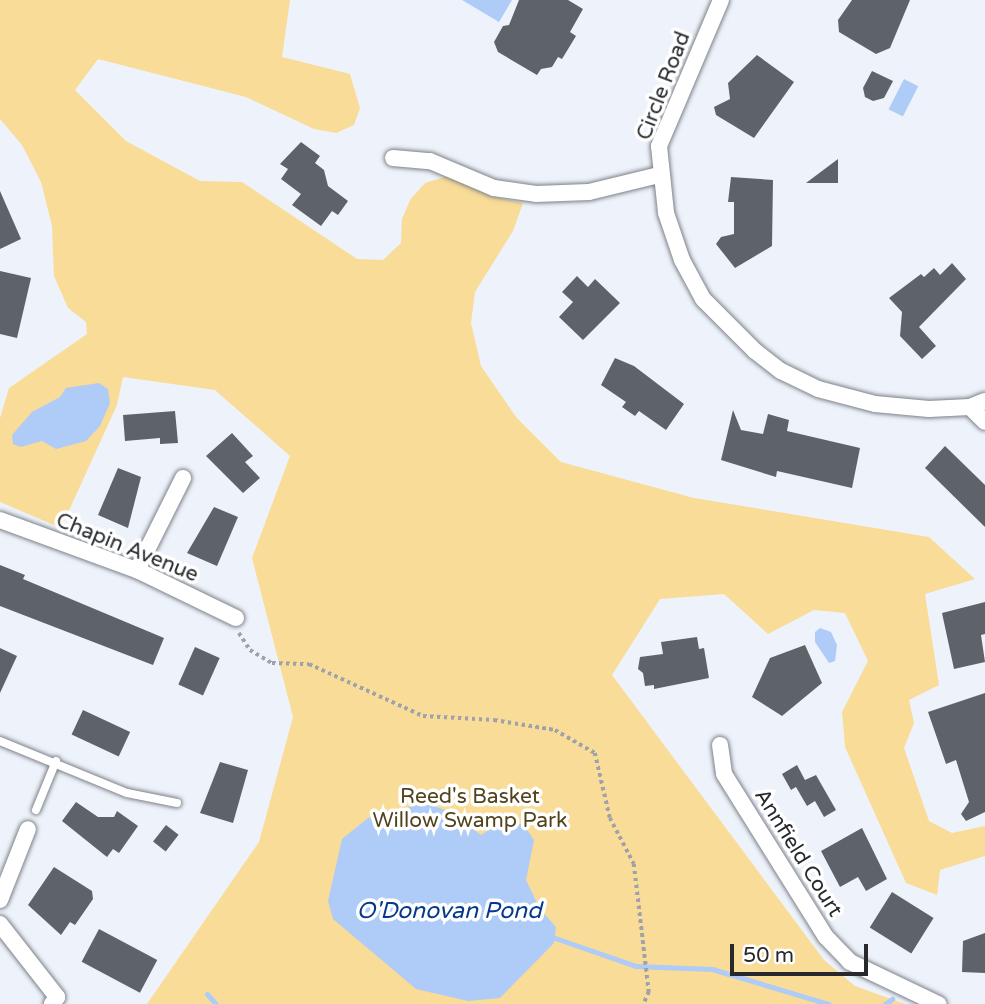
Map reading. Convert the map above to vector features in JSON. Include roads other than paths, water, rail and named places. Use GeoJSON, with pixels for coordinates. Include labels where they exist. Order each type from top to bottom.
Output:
{"type":"FeatureCollection","features":[{"type":"Feature","properties":{"kind":"street","name":"Circle Road"},"geometry":{"type":"LineString","coordinates":[[720,0],[659,146],[659,175],[682,260],[703,299],[727,327],[781,371],[818,389],[875,404],[978,404]]}},
{"type":"Feature","properties":{"kind":"street"},"geometry":{"type":"LineString","coordinates":[[393,158],[430,161],[494,188],[536,194],[589,192],[659,175]]}},
{"type":"Feature","properties":{"kind":"street"},"geometry":{"type":"LineString","coordinates":[[978,404],[985,422]]}},
{"type":"Feature","properties":{"kind":"street"},"geometry":{"type":"LineString","coordinates":[[137,570],[183,478]]}},
{"type":"Feature","properties":{"kind":"street","name":"Chapin Avenue"},"geometry":{"type":"LineString","coordinates":[[0,520],[137,570],[233,617]]}},
{"type":"Feature","properties":{"kind":"street","name":"Annfield Court"},"geometry":{"type":"LineString","coordinates":[[720,745],[724,774],[826,937],[850,962],[939,1004]]}},
{"type":"Feature","properties":{"kind":"street"},"geometry":{"type":"LineString","coordinates":[[0,900],[28,829]]}},
{"type":"Feature","properties":{"kind":"street"},"geometry":{"type":"LineString","coordinates":[[0,924],[57,997],[52,1004]]}},
{"type":"Feature","properties":{"kind":"lane"},"geometry":{"type":"LineString","coordinates":[[0,741],[56,761],[127,793],[177,803]]}},
{"type":"Feature","properties":{"kind":"lane"},"geometry":{"type":"LineString","coordinates":[[36,810],[56,761]]}},
{"type":"Feature","properties":{"kind":"water"},"geometry":{"type":"Polygon","coordinates":[[[462,0],[512,0],[499,22],[462,0]]]}},
{"type":"Feature","properties":{"kind":"water"},"geometry":{"type":"Polygon","coordinates":[[[904,79],[918,86],[903,117],[889,109],[904,79]]]}},
{"type":"Feature","properties":{"kind":"water"},"geometry":{"type":"Polygon","coordinates":[[[99,383],[108,389],[110,403],[100,426],[86,441],[56,449],[42,441],[21,447],[13,444],[12,435],[32,412],[60,397],[66,388],[99,383]]]}},
{"type":"Feature","properties":{"kind":"water"},"geometry":{"type":"Polygon","coordinates":[[[820,628],[831,632],[837,645],[835,661],[829,663],[815,642],[815,632],[820,628]]]}},
{"type":"Feature","properties":{"kind":"water","name":"O'Donovan Pond"},"geometry":{"type":"Polygon","coordinates":[[[425,803],[448,811],[481,835],[498,824],[523,824],[534,840],[526,880],[540,909],[556,927],[554,943],[500,998],[468,1001],[416,989],[333,919],[328,901],[342,839],[368,818],[425,803]]]}},
{"type":"Feature","properties":{"kind":"waterway"},"geometry":{"type":"LineString","coordinates":[[555,938],[636,966],[712,969],[829,1004]]}},
{"type":"Feature","properties":{"kind":"waterway"},"geometry":{"type":"LineString","coordinates":[[207,994],[216,1004]]}},
{"type":"Feature","properties":{"kind":"waterway"},"geometry":{"type":"LineString","coordinates":[[885,1004],[892,999]]}},
{"type":"Feature","properties":{"kind":"park label","name":"Reed's Basket Willow Swamp Park"},"geometry":{"type":"Point","coordinates":[470,809]}}]}
